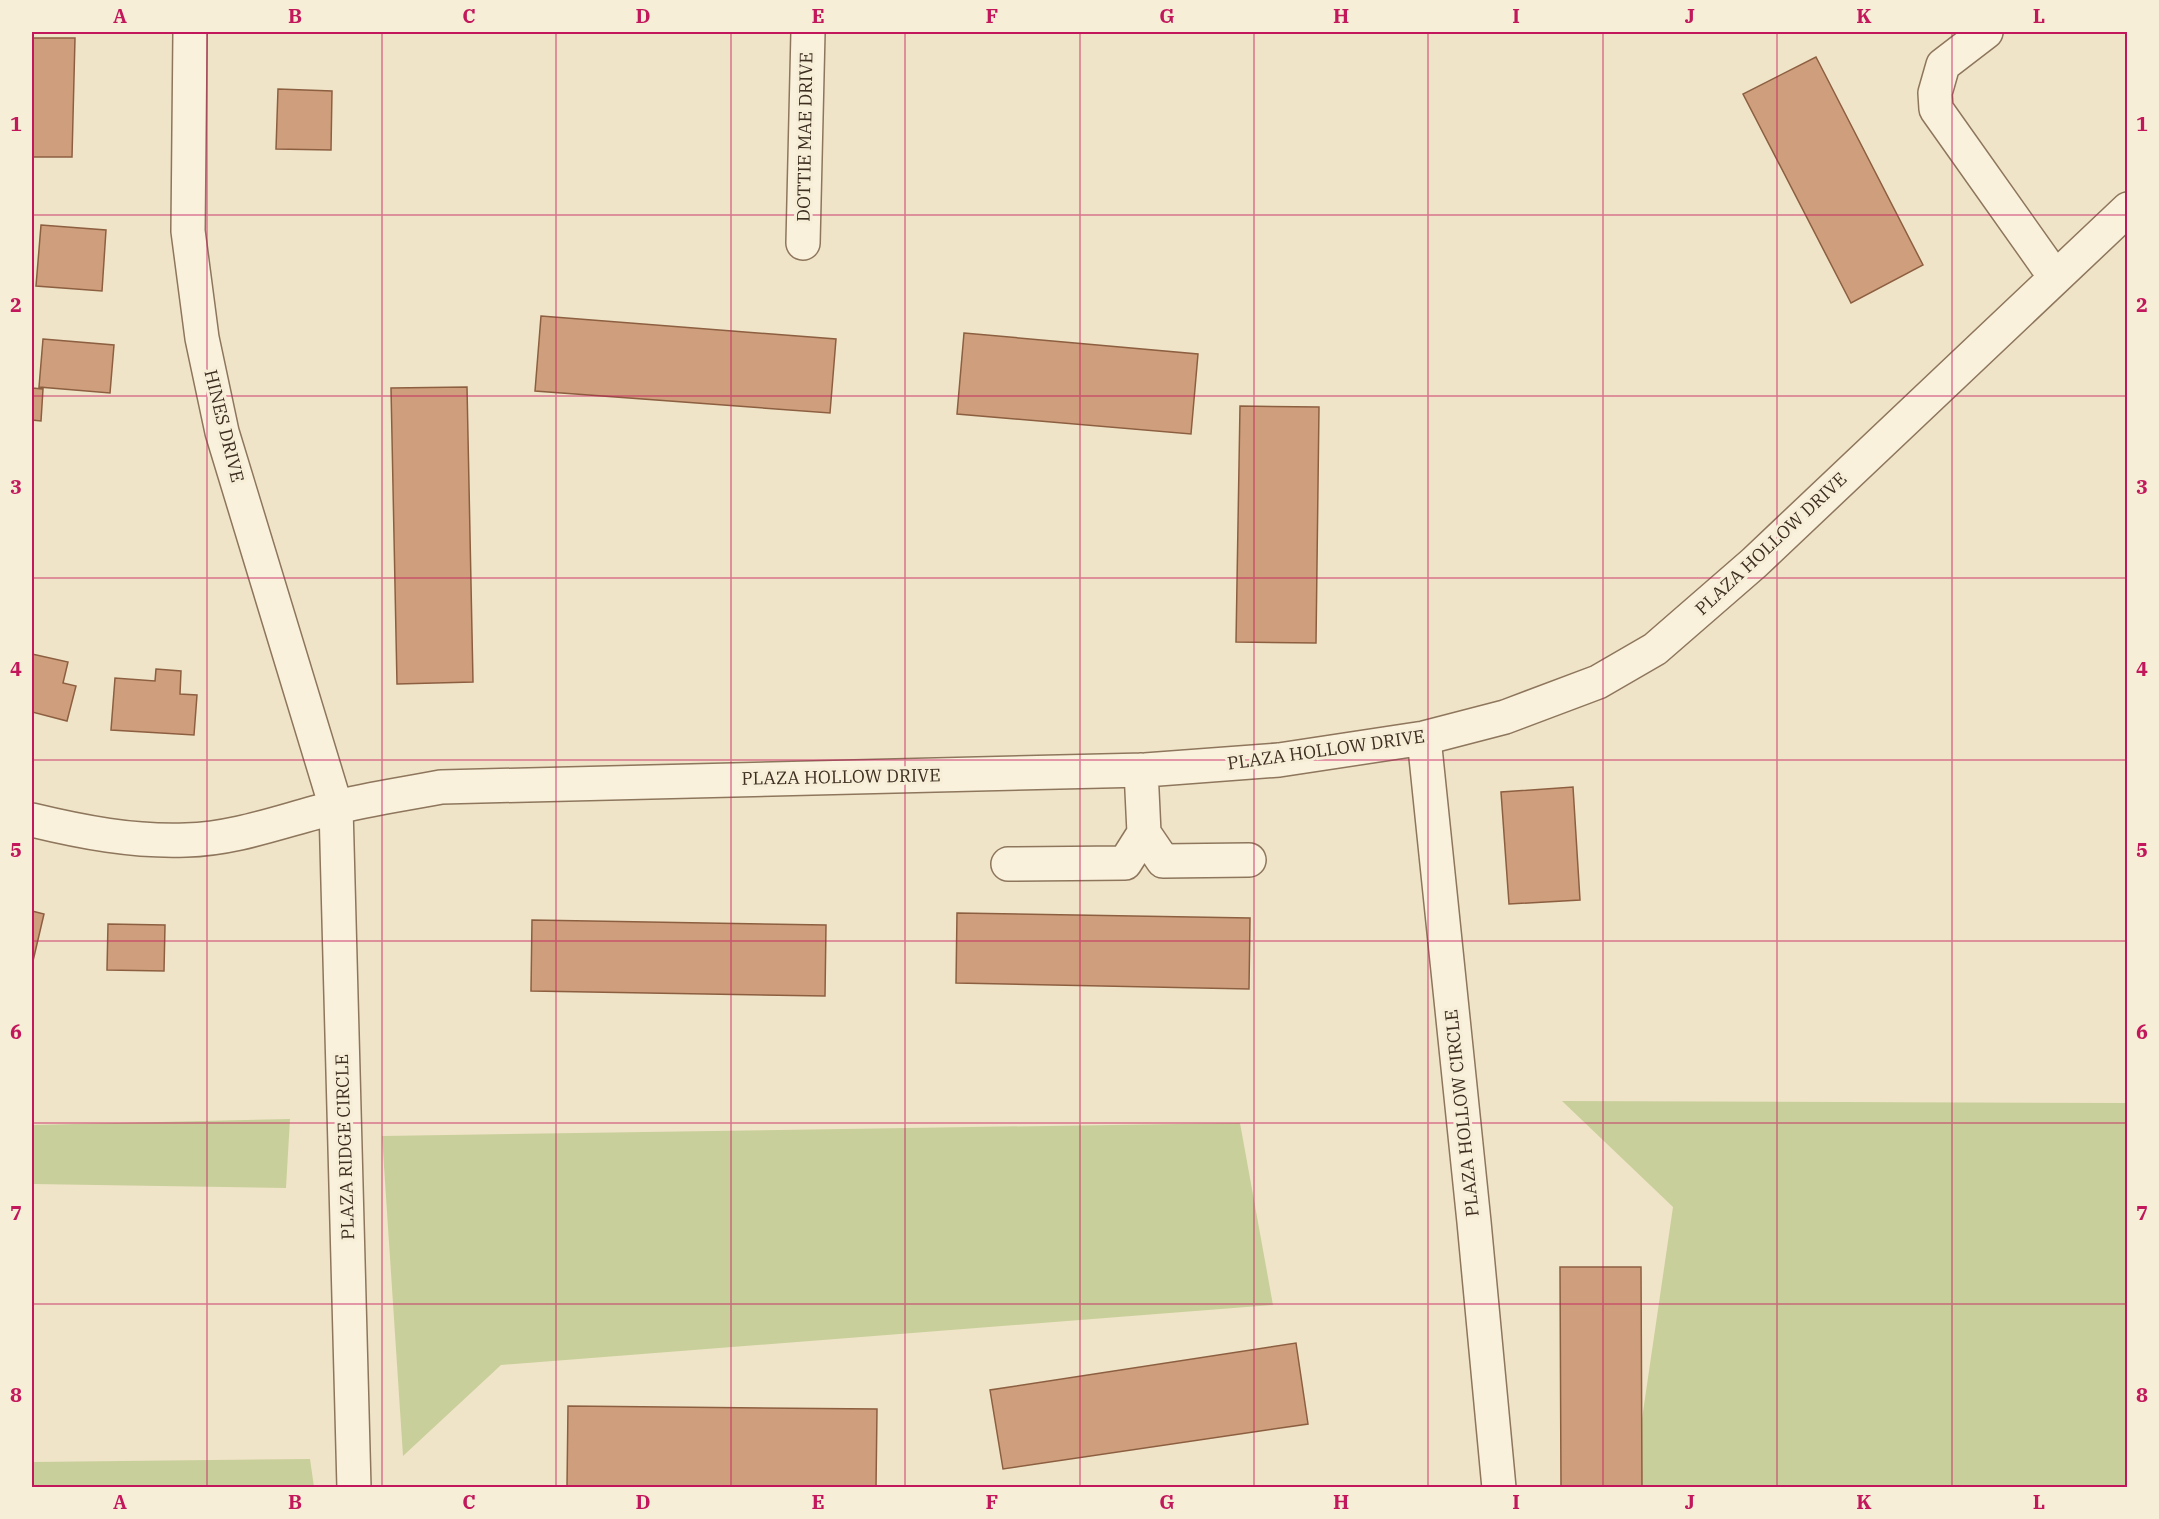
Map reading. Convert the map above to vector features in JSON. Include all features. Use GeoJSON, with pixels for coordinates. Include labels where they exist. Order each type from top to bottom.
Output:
{"type":"FeatureCollection","features":[{"type":"Feature","properties":{"kind":"street","name":"HINES DRIVE"},"geometry":{"type":"LineString","coordinates":[[190,32],[188,231],[202,339],[222,432],[336,807]]}},
{"type":"Feature","properties":{"kind":"street","name":"DOTTIE MAE DRIVE"},"geometry":{"type":"LineString","coordinates":[[803,243],[807,32]]}},
{"type":"Feature","properties":{"kind":"street"},"geometry":{"type":"LineString","coordinates":[[1986,32],[1943,64],[1935,93],[1936,109],[2055,277]]}},
{"type":"Feature","properties":{"kind":"street","name":"PLAZA HOLLOW DRIVE"},"geometry":{"type":"LineString","coordinates":[[32,820],[106,836],[146,840],[186,840],[226,837],[336,807],[441,787],[1141,770],[1279,760],[1424,738],[1505,717],[1588,686],[1655,649],[1754,563],[2127,209]]}},
{"type":"Feature","properties":{"kind":"street","name":"PLAZA HOLLOW CIRCLE"},"geometry":{"type":"LineString","coordinates":[[1424,738],[1499,1488]]}},
{"type":"Feature","properties":{"kind":"street"},"geometry":{"type":"LineString","coordinates":[[1141,770],[1144,832],[1163,861],[1249,860]]}},
{"type":"Feature","properties":{"kind":"street","name":"PLAZA RIDGE CIRCLE"},"geometry":{"type":"LineString","coordinates":[[336,807],[354,1488]]}},
{"type":"Feature","properties":{"kind":"street"},"geometry":{"type":"LineString","coordinates":[[1008,864],[1125,863],[1144,832]]}},
{"type":"Feature","properties":{"kind":"green space"},"geometry":{"type":"Polygon","coordinates":[[[1562,1101],[2127,1103],[2127,1487],[1632,1487],[1673,1207],[1562,1101]]]}},
{"type":"Feature","properties":{"kind":"green space"},"geometry":{"type":"Polygon","coordinates":[[[290,1119],[286,1188],[32,1184],[32,1125],[290,1119]]]}},
{"type":"Feature","properties":{"kind":"green space"},"geometry":{"type":"Polygon","coordinates":[[[1240,1123],[1273,1305],[501,1365],[403,1456],[382,1136],[1240,1123]]]}},
{"type":"Feature","properties":{"kind":"green space"},"geometry":{"type":"Polygon","coordinates":[[[310,1459],[314,1487],[32,1487],[32,1462],[310,1459]]]}},
{"type":"Feature","properties":{"kind":"building"},"geometry":{"type":"Polygon","coordinates":[[[32,38],[75,38],[72,157],[32,157],[32,38]]]}},
{"type":"Feature","properties":{"kind":"building"},"geometry":{"type":"Polygon","coordinates":[[[1816,57],[1923,265],[1851,303],[1743,94],[1816,57]]]}},
{"type":"Feature","properties":{"kind":"building"},"geometry":{"type":"Polygon","coordinates":[[[278,89],[332,91],[331,150],[276,149],[278,89]]]}},
{"type":"Feature","properties":{"kind":"building"},"geometry":{"type":"Polygon","coordinates":[[[41,225],[106,230],[102,291],[36,286],[41,225]]]}},
{"type":"Feature","properties":{"kind":"building"},"geometry":{"type":"Polygon","coordinates":[[[541,316],[836,339],[830,413],[535,391],[541,316]]]}},
{"type":"Feature","properties":{"kind":"building"},"geometry":{"type":"Polygon","coordinates":[[[964,333],[1198,354],[1191,434],[957,414],[964,333]]]}},
{"type":"Feature","properties":{"kind":"building"},"geometry":{"type":"Polygon","coordinates":[[[43,339],[114,345],[110,393],[39,387],[43,339]]]}},
{"type":"Feature","properties":{"kind":"building"},"geometry":{"type":"Polygon","coordinates":[[[467,387],[473,682],[397,684],[391,388],[467,387]]]}},
{"type":"Feature","properties":{"kind":"building"},"geometry":{"type":"Polygon","coordinates":[[[32,388],[43,389],[41,421],[32,420],[32,388]]]}},
{"type":"Feature","properties":{"kind":"building"},"geometry":{"type":"Polygon","coordinates":[[[1240,406],[1319,407],[1316,643],[1236,642],[1240,406]]]}},
{"type":"Feature","properties":{"kind":"building"},"geometry":{"type":"Polygon","coordinates":[[[32,654],[68,662],[63,683],[76,686],[67,721],[32,712],[32,654]]]}},
{"type":"Feature","properties":{"kind":"building"},"geometry":{"type":"Polygon","coordinates":[[[156,669],[181,671],[180,694],[197,695],[194,735],[111,730],[115,678],[155,681],[156,669]]]}},
{"type":"Feature","properties":{"kind":"building"},"geometry":{"type":"Polygon","coordinates":[[[1573,787],[1580,900],[1509,904],[1501,792],[1573,787]]]}},
{"type":"Feature","properties":{"kind":"building"},"geometry":{"type":"Polygon","coordinates":[[[32,911],[44,914],[33,961],[32,960],[32,911]]]}},
{"type":"Feature","properties":{"kind":"building"},"geometry":{"type":"Polygon","coordinates":[[[957,913],[1250,918],[1249,989],[956,983],[957,913]]]}},
{"type":"Feature","properties":{"kind":"building"},"geometry":{"type":"Polygon","coordinates":[[[532,920],[826,925],[825,996],[531,991],[532,920]]]}},
{"type":"Feature","properties":{"kind":"building"},"geometry":{"type":"Polygon","coordinates":[[[108,924],[165,925],[164,971],[107,970],[108,924]]]}},
{"type":"Feature","properties":{"kind":"building"},"geometry":{"type":"Polygon","coordinates":[[[1560,1267],[1641,1267],[1642,1488],[1561,1488],[1560,1267]]]}},
{"type":"Feature","properties":{"kind":"building"},"geometry":{"type":"Polygon","coordinates":[[[1296,1343],[1308,1424],[1003,1469],[990,1390],[1296,1343]]]}},
{"type":"Feature","properties":{"kind":"building"},"geometry":{"type":"Polygon","coordinates":[[[568,1406],[877,1409],[876,1488],[567,1487],[568,1406]]]}}]}
